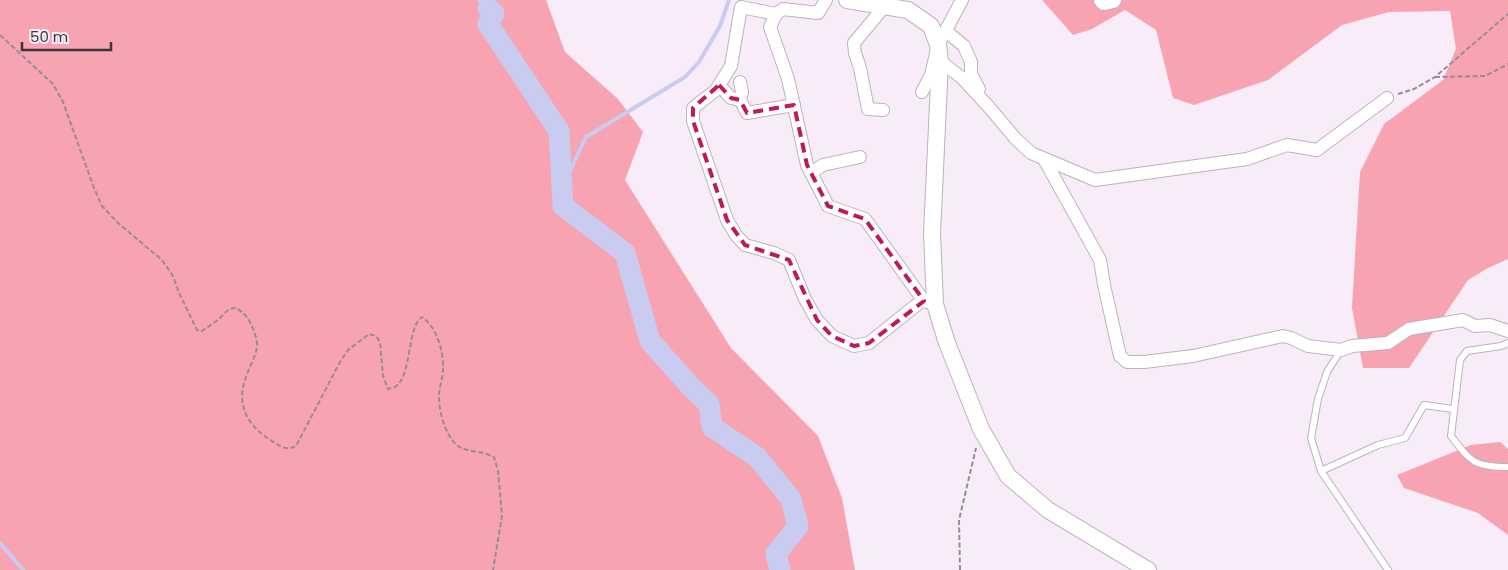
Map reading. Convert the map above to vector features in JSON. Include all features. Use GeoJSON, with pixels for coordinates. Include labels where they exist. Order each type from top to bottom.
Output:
{"type":"FeatureCollection","features":[{"type":"Feature","properties":{"kind":"street"},"geometry":{"type":"LineString","coordinates":[[826,0],[818,13],[783,9],[776,14],[770,27],[788,79],[807,165],[828,206],[865,219],[930,303],[981,429],[1008,476],[1048,510],[1148,570]]}},
{"type":"Feature","properties":{"kind":"street"},"geometry":{"type":"LineString","coordinates":[[847,0],[908,10],[916,15],[931,26],[941,46],[962,78],[1015,138],[1031,153],[1095,180],[1247,159],[1287,145],[1317,150],[1387,98]]}},
{"type":"Feature","properties":{"kind":"street"},"geometry":{"type":"LineString","coordinates":[[922,92],[962,0]]}},
{"type":"Feature","properties":{"kind":"street"},"geometry":{"type":"LineString","coordinates":[[1102,0],[1104,2],[1113,0]]}},
{"type":"Feature","properties":{"kind":"street"},"geometry":{"type":"LineString","coordinates":[[875,4],[854,43],[854,53],[860,68],[868,109],[883,110]]}},
{"type":"Feature","properties":{"kind":"street"},"geometry":{"type":"LineString","coordinates":[[776,14],[741,7],[731,66],[716,90],[693,108],[692,121],[727,220],[746,245],[774,253],[789,260],[805,299],[817,320],[832,336],[854,346],[869,343],[906,313],[930,303]]}},
{"type":"Feature","properties":{"kind":"street"},"geometry":{"type":"LineString","coordinates":[[941,46],[964,46],[971,62],[971,74],[988,106]]}},
{"type":"Feature","properties":{"kind":"street"},"geometry":{"type":"LineString","coordinates":[[930,303],[941,46]]}},
{"type":"Feature","properties":{"kind":"street"},"geometry":{"type":"LineString","coordinates":[[740,82],[742,92],[740,100],[747,113],[794,105]]}},
{"type":"Feature","properties":{"kind":"street"},"geometry":{"type":"LineString","coordinates":[[720,84],[731,98],[740,100]]}},
{"type":"Feature","properties":{"kind":"street"},"geometry":{"type":"LineString","coordinates":[[811,172],[824,165],[860,157]]}},
{"type":"Feature","properties":{"kind":"street"},"geometry":{"type":"LineString","coordinates":[[1044,159],[1100,260],[1120,356],[1127,362],[1144,362],[1193,356],[1283,336],[1308,346],[1341,350],[1352,346],[1388,343],[1410,329],[1463,320],[1475,326],[1490,325],[1508,331]]}},
{"type":"Feature","properties":{"kind":"lane"},"geometry":{"type":"LineString","coordinates":[[1508,343],[1501,346],[1467,351],[1460,360],[1451,436],[1468,458],[1487,467],[1508,466]]}},
{"type":"Feature","properties":{"kind":"lane"},"geometry":{"type":"LineString","coordinates":[[1341,350],[1327,372],[1318,399],[1311,438],[1321,471],[1388,570]]}},
{"type":"Feature","properties":{"kind":"lane"},"geometry":{"type":"LineString","coordinates":[[1321,471],[1378,445],[1405,438],[1424,405],[1453,409]]}},
{"type":"Feature","properties":{"kind":"path"},"geometry":{"type":"LineString","coordinates":[[1387,98],[1414,89],[1435,77],[1508,14]]}},
{"type":"Feature","properties":{"kind":"path"},"geometry":{"type":"LineString","coordinates":[[0,35],[53,84],[64,102],[102,206],[118,223],[162,260],[173,276],[197,330],[202,331],[218,320],[229,309],[236,308],[245,314],[252,327],[257,346],[244,381],[242,401],[246,418],[262,436],[282,448],[290,449],[296,446],[340,362],[348,350],[369,334],[376,336],[380,342],[384,376],[388,389],[396,386],[402,378],[412,346],[414,328],[418,320],[422,317],[425,319],[440,345],[443,369],[439,397],[449,436],[459,447],[487,453],[494,457],[498,471],[502,516],[493,570]]}},
{"type":"Feature","properties":{"kind":"path"},"geometry":{"type":"LineString","coordinates":[[1435,77],[1485,76],[1508,64]]}},
{"type":"Feature","properties":{"kind":"path"},"geometry":{"type":"LineString","coordinates":[[960,570],[959,520],[981,429]]}},
{"type":"Feature","properties":{"kind":"highlighted area"},"geometry":{"type":"Polygon","coordinates":[[[719,85],[731,98],[740,100],[747,113],[794,105],[807,165],[828,206],[865,219],[924,301],[869,343],[854,346],[832,336],[817,320],[789,260],[745,245],[727,220],[693,121],[693,108],[719,85]]]}},
{"type":"Feature","properties":{"kind":"shaded area"},"geometry":{"type":"Polygon","coordinates":[[[0,0],[546,0],[565,52],[618,99],[643,132],[625,180],[731,348],[818,436],[842,498],[855,570],[0,570],[0,0]]]}},
{"type":"Feature","properties":{"kind":"shaded area"},"geometry":{"type":"Polygon","coordinates":[[[1042,0],[1508,0],[1508,259],[1468,280],[1409,368],[1363,368],[1352,308],[1360,172],[1384,124],[1443,80],[1456,49],[1450,11],[1389,12],[1342,25],[1268,80],[1194,105],[1173,98],[1156,30],[1125,10],[1092,29],[1073,35],[1042,0]]]}},
{"type":"Feature","properties":{"kind":"shaded area"},"geometry":{"type":"Polygon","coordinates":[[[1500,442],[1508,449],[1508,535],[1478,513],[1404,488],[1397,475],[1471,445],[1500,442]]]}},
{"type":"Feature","properties":{"kind":"waterway"},"geometry":{"type":"LineString","coordinates":[[479,0],[488,8]]}},
{"type":"Feature","properties":{"kind":"waterway"},"geometry":{"type":"LineString","coordinates":[[562,188],[586,137],[685,77],[699,62],[720,26],[729,0]]}},
{"type":"Feature","properties":{"kind":"waterway"},"geometry":{"type":"LineString","coordinates":[[488,8],[494,13],[488,24],[559,131],[563,206],[625,253],[650,341],[691,387],[709,404],[712,427],[757,457],[791,499],[798,526],[776,554],[780,570]]}},
{"type":"Feature","properties":{"kind":"waterway"},"geometry":{"type":"LineString","coordinates":[[0,543],[23,570]]}}]}
